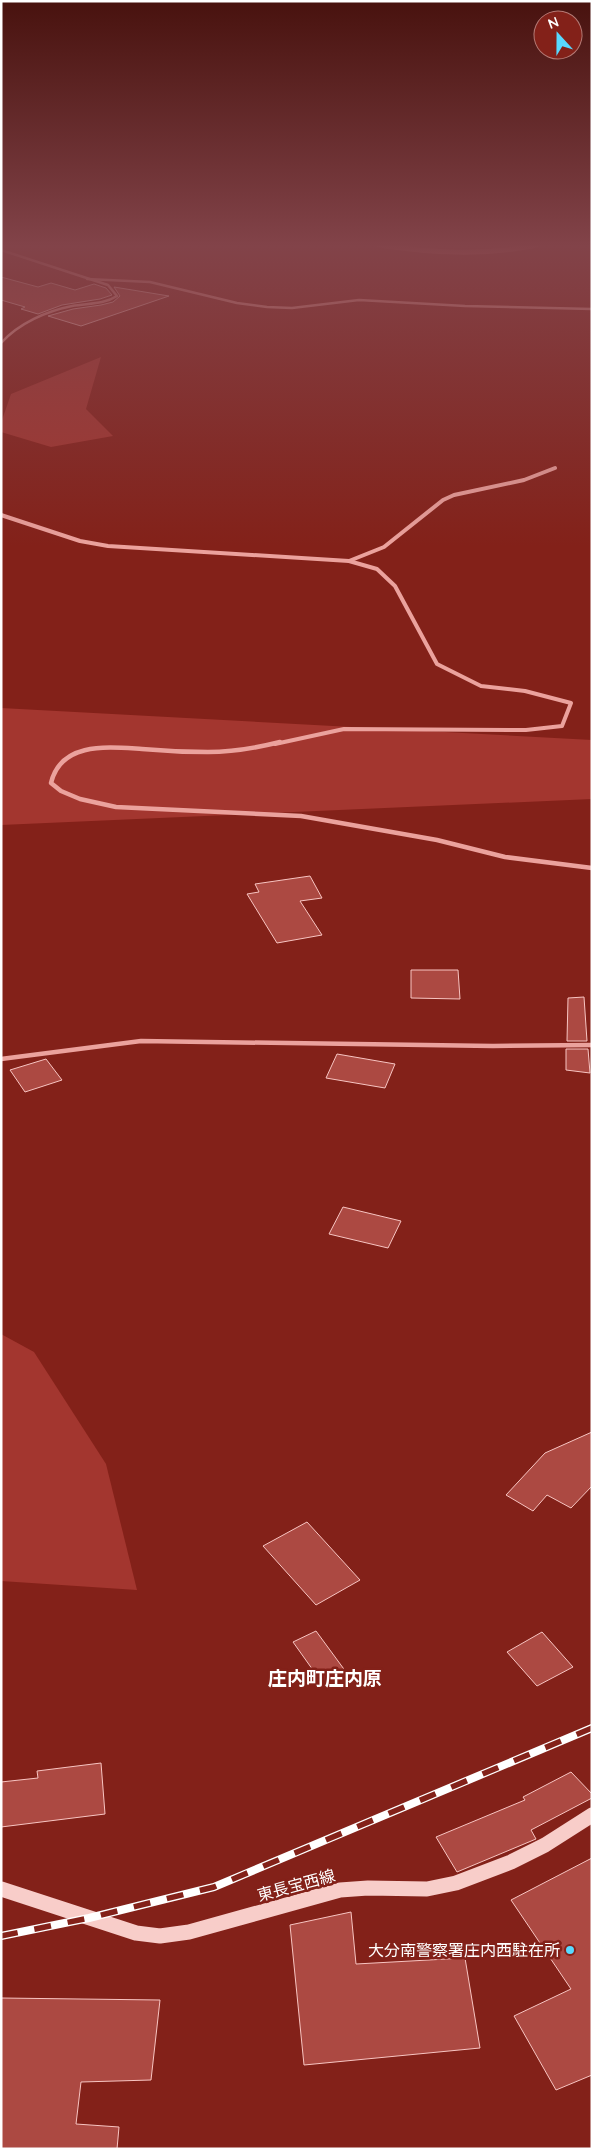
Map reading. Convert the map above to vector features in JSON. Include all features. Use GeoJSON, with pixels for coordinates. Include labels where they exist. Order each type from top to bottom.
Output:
{"type":"FeatureCollection","features":[{"type":"Feature","properties":{"kind":"main road","name":"東長宝西線"},"geometry":{"type":"LineString","coordinates":[[1,1889],[136,1933],[160,1936],[189,1932],[340,1890],[368,1888],[427,1889],[456,1884],[511,1862],[545,1845],[592,1815]]}},
{"type":"Feature","properties":{"kind":"street"},"geometry":{"type":"LineString","coordinates":[[349,561],[384,547],[448,497],[501,486],[555,468]]}},
{"type":"Feature","properties":{"kind":"street"},"geometry":{"type":"LineString","coordinates":[[1,515],[80,541],[108,546],[349,561],[377,569],[395,586],[437,664],[481,686],[524,691],[571,703],[562,726],[526,730],[344,729],[317,732],[247,749],[218,751],[105,747],[81,750],[60,762],[53,770],[51,783],[61,791],[80,799],[116,807],[301,816],[437,840],[505,857],[592,868]]}},
{"type":"Feature","properties":{"kind":"street"},"geometry":{"type":"LineString","coordinates":[[1,1059],[141,1041],[493,1046],[592,1045]]}},
{"type":"Feature","properties":{"kind":"shaded area"},"geometry":{"type":"Polygon","coordinates":[[[101,357],[86,409],[113,436],[51,447],[1,432],[1,423],[11,394],[101,357]]]}},
{"type":"Feature","properties":{"kind":"shaded area"},"geometry":{"type":"Polygon","coordinates":[[[1,708],[592,740],[592,799],[1,825],[1,708]]]}},
{"type":"Feature","properties":{"kind":"shaded area"},"geometry":{"type":"Polygon","coordinates":[[[1,1334],[34,1352],[106,1464],[137,1590],[1,1581],[1,1334]]]}},
{"type":"Feature","properties":{"kind":"building"},"geometry":{"type":"Polygon","coordinates":[[[310,876],[322,898],[300,901],[322,935],[277,943],[247,894],[259,892],[255,884],[310,876]]]}},
{"type":"Feature","properties":{"kind":"building"},"geometry":{"type":"Polygon","coordinates":[[[411,970],[458,970],[460,999],[411,998],[411,970]]]}},
{"type":"Feature","properties":{"kind":"building"},"geometry":{"type":"Polygon","coordinates":[[[584,997],[587,1041],[567,1041],[568,998],[584,997]]]}},
{"type":"Feature","properties":{"kind":"building"},"geometry":{"type":"Polygon","coordinates":[[[566,1049],[588,1049],[590,1073],[566,1070],[566,1049]]]}},
{"type":"Feature","properties":{"kind":"building"},"geometry":{"type":"Polygon","coordinates":[[[337,1054],[395,1064],[385,1088],[326,1078],[337,1054]]]}},
{"type":"Feature","properties":{"kind":"building"},"geometry":{"type":"Polygon","coordinates":[[[46,1059],[62,1080],[25,1092],[10,1070],[46,1059]]]}},
{"type":"Feature","properties":{"kind":"building"},"geometry":{"type":"Polygon","coordinates":[[[343,1207],[401,1221],[388,1248],[329,1234],[343,1207]]]}},
{"type":"Feature","properties":{"kind":"building"},"geometry":{"type":"Polygon","coordinates":[[[592,1432],[592,1486],[571,1508],[547,1495],[533,1511],[506,1495],[545,1453],[592,1432]]]}},
{"type":"Feature","properties":{"kind":"building"},"geometry":{"type":"Polygon","coordinates":[[[307,1522],[360,1580],[316,1605],[263,1546],[307,1522]]]}},
{"type":"Feature","properties":{"kind":"building"},"geometry":{"type":"Polygon","coordinates":[[[316,1631],[349,1676],[325,1687],[293,1642],[316,1631]]]}},
{"type":"Feature","properties":{"kind":"building"},"geometry":{"type":"Polygon","coordinates":[[[542,1632],[573,1667],[537,1686],[507,1652],[542,1632]]]}},
{"type":"Feature","properties":{"kind":"building"},"geometry":{"type":"Polygon","coordinates":[[[101,1763],[105,1814],[1,1827],[1,1782],[38,1778],[37,1771],[101,1763]]]}},
{"type":"Feature","properties":{"kind":"building"},"geometry":{"type":"Polygon","coordinates":[[[571,1772],[592,1794],[592,1798],[531,1830],[536,1839],[457,1872],[436,1837],[525,1800],[523,1797],[571,1772]]]}},
{"type":"Feature","properties":{"kind":"building"},"geometry":{"type":"Polygon","coordinates":[[[592,1858],[592,2075],[556,2090],[514,2016],[571,1989],[511,1900],[592,1858]]]}},
{"type":"Feature","properties":{"kind":"building"},"geometry":{"type":"Polygon","coordinates":[[[351,1912],[356,1964],[465,1958],[480,2048],[304,2065],[290,1925],[351,1912]]]}},
{"type":"Feature","properties":{"kind":"building"},"geometry":{"type":"Polygon","coordinates":[[[1,1998],[160,2000],[151,2080],[81,2082],[76,2124],[119,2127],[117,2149],[1,2149],[1,1998]]]}},
{"type":"Feature","properties":{"kind":"railway"},"geometry":{"type":"LineString","coordinates":[[1,1936],[89,1918],[214,1887],[592,1728]]}},
{"type":"Feature","properties":{"kind":"place","name":"大分南警察署庄内西駐在所"},"geometry":{"type":"Point","coordinates":[570,1950]}},
{"type":"Feature","properties":{"kind":"district","name":"庄内町庄内原"},"geometry":{"type":"Point","coordinates":[325,1678]}}]}
